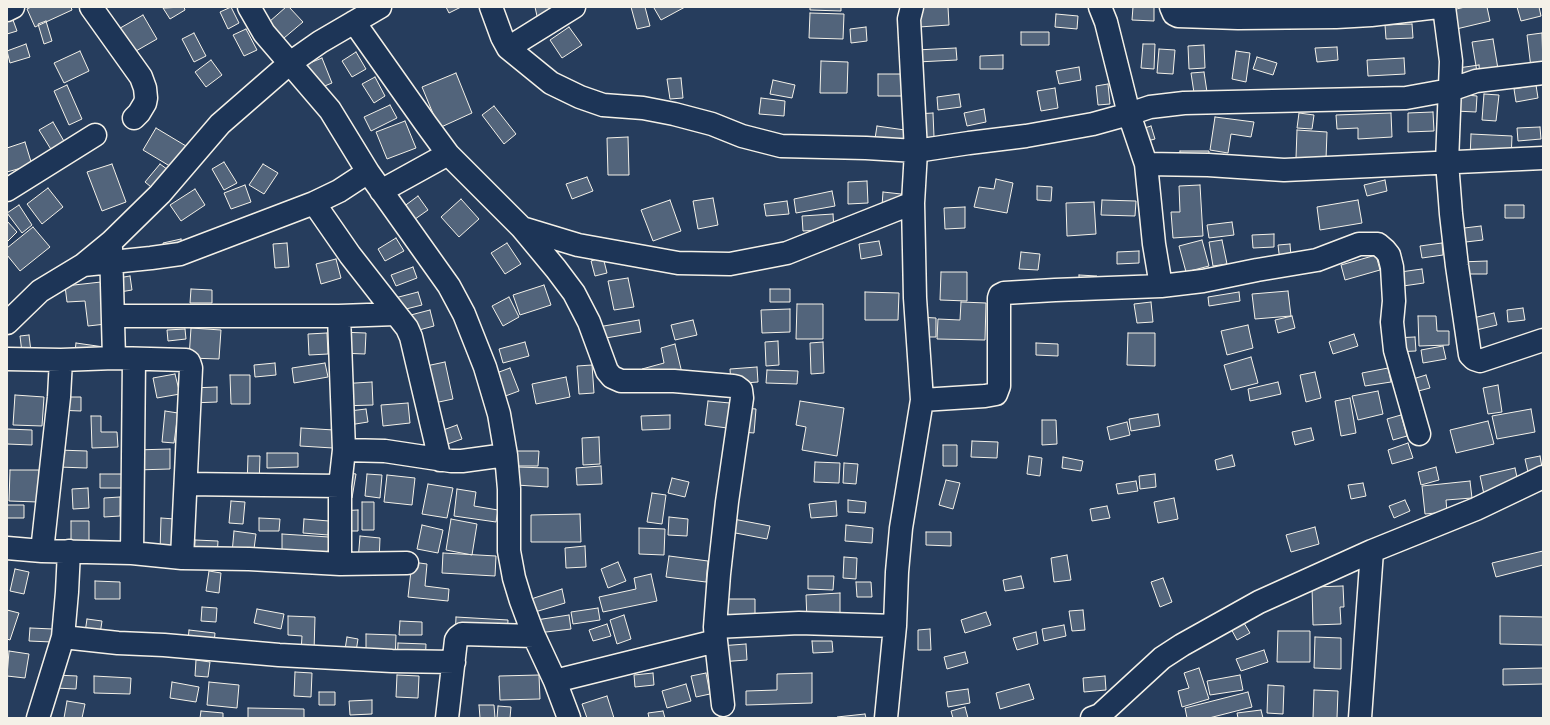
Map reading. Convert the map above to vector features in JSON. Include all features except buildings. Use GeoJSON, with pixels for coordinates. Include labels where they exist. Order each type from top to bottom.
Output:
{"type":"FeatureCollection","features":[{"type":"Feature","properties":{"kind":"street"},"geometry":{"type":"LineString","coordinates":[[7,10],[13,7]]}},
{"type":"Feature","properties":{"kind":"street"},"geometry":{"type":"LineString","coordinates":[[91,7],[141,78],[145,88],[145,103],[134,118]]}},
{"type":"Feature","properties":{"kind":"street"},"geometry":{"type":"LineString","coordinates":[[250,7],[264,33],[330,110],[368,172],[449,286],[464,314],[485,367],[499,414],[506,456],[509,489],[509,551],[514,578],[534,636],[555,682],[569,718]]}},
{"type":"Feature","properties":{"kind":"street"},"geometry":{"type":"LineString","coordinates":[[7,323],[40,291],[83,265],[111,252],[220,124],[290,62],[320,42],[380,7]]}},
{"type":"Feature","properties":{"kind":"street"},"geometry":{"type":"LineString","coordinates":[[491,7],[502,37],[508,48],[551,83],[580,97],[603,105],[643,108],[674,114],[712,124],[742,136],[781,146],[866,148],[916,152],[968,143],[1026,136],[1092,124],[1150,107],[1184,103],[1406,98],[1450,90],[1476,81],[1543,73]]}},
{"type":"Feature","properties":{"kind":"street"},"geometry":{"type":"LineString","coordinates":[[508,48],[574,7]]}},
{"type":"Feature","properties":{"kind":"street"},"geometry":{"type":"LineString","coordinates":[[886,718],[895,626],[897,572],[901,528],[922,400],[915,298],[913,203],[916,152],[909,19],[912,7]]}},
{"type":"Feature","properties":{"kind":"street"},"geometry":{"type":"LineString","coordinates":[[1100,7],[1106,22],[1129,114],[1146,164],[1154,244],[1161,286]]}},
{"type":"Feature","properties":{"kind":"street"},"geometry":{"type":"LineString","coordinates":[[1171,7],[1174,14],[1178,16],[1246,18],[1371,15],[1438,7]]}},
{"type":"Feature","properties":{"kind":"street"},"geometry":{"type":"LineString","coordinates":[[1444,7],[1451,61],[1447,162],[1457,266],[1470,355],[1474,359],[1480,361],[1543,340]]}},
{"type":"Feature","properties":{"kind":"street"},"geometry":{"type":"LineString","coordinates":[[354,22],[448,154],[522,228],[574,293],[588,322],[607,371],[612,377],[621,381],[674,381],[733,386],[741,390],[742,398],[718,574],[715,634],[723,705]]}},
{"type":"Feature","properties":{"kind":"street"},"geometry":{"type":"LineString","coordinates":[[7,190],[95,135]]}},
{"type":"Feature","properties":{"kind":"street"},"geometry":{"type":"LineString","coordinates":[[381,191],[448,154]]}},
{"type":"Feature","properties":{"kind":"street"},"geometry":{"type":"LineString","coordinates":[[1146,164],[1208,165],[1284,170],[1543,158]]}},
{"type":"Feature","properties":{"kind":"street"},"geometry":{"type":"LineString","coordinates":[[111,252],[180,254],[314,203],[338,192],[368,172]]}},
{"type":"Feature","properties":{"kind":"street"},"geometry":{"type":"LineString","coordinates":[[314,203],[350,255],[407,328],[411,337],[440,460]]}},
{"type":"Feature","properties":{"kind":"street"},"geometry":{"type":"LineString","coordinates":[[522,228],[578,245],[678,263],[730,264],[787,253],[913,203]]}},
{"type":"Feature","properties":{"kind":"street"},"geometry":{"type":"LineString","coordinates":[[922,400],[996,394],[999,386],[999,298],[1000,295],[1004,293],[1161,286],[1203,281],[1318,260],[1359,244],[1378,244],[1389,255],[1392,268],[1394,301],[1392,322],[1395,350],[1419,434]]}},
{"type":"Feature","properties":{"kind":"street"},"geometry":{"type":"LineString","coordinates":[[111,252],[114,316],[124,359],[132,552]]}},
{"type":"Feature","properties":{"kind":"street"},"geometry":{"type":"LineString","coordinates":[[114,316],[338,316],[396,314]]}},
{"type":"Feature","properties":{"kind":"street"},"geometry":{"type":"LineString","coordinates":[[338,316],[344,450],[340,486],[340,564]]}},
{"type":"Feature","properties":{"kind":"street"},"geometry":{"type":"LineString","coordinates":[[7,359],[186,360],[189,362],[186,484],[182,558]]}},
{"type":"Feature","properties":{"kind":"street"},"geometry":{"type":"LineString","coordinates":[[42,551],[59,397],[61,360]]}},
{"type":"Feature","properties":{"kind":"street"},"geometry":{"type":"LineString","coordinates":[[344,450],[385,451],[440,460],[462,461],[506,456]]}},
{"type":"Feature","properties":{"kind":"street"},"geometry":{"type":"LineString","coordinates":[[1092,718],[1100,715],[1162,658],[1182,645],[1259,602],[1372,551],[1476,509],[1543,477]]}},
{"type":"Feature","properties":{"kind":"street"},"geometry":{"type":"LineString","coordinates":[[186,484],[340,486]]}},
{"type":"Feature","properties":{"kind":"street"},"geometry":{"type":"LineString","coordinates":[[7,548],[42,551],[132,552],[182,558],[249,559],[340,564],[407,563]]}},
{"type":"Feature","properties":{"kind":"street"},"geometry":{"type":"LineString","coordinates":[[38,718],[63,637],[68,592],[70,551]]}},
{"type":"Feature","properties":{"kind":"street"},"geometry":{"type":"LineString","coordinates":[[1360,718],[1372,551]]}},
{"type":"Feature","properties":{"kind":"street"},"geometry":{"type":"LineString","coordinates":[[555,682],[715,634],[799,623],[895,626]]}},
{"type":"Feature","properties":{"kind":"street"},"geometry":{"type":"LineString","coordinates":[[447,718],[456,640],[462,634],[534,636]]}},
{"type":"Feature","properties":{"kind":"street"},"geometry":{"type":"LineString","coordinates":[[63,637],[118,644],[164,645],[279,655],[392,661],[454,662]]}}]}
